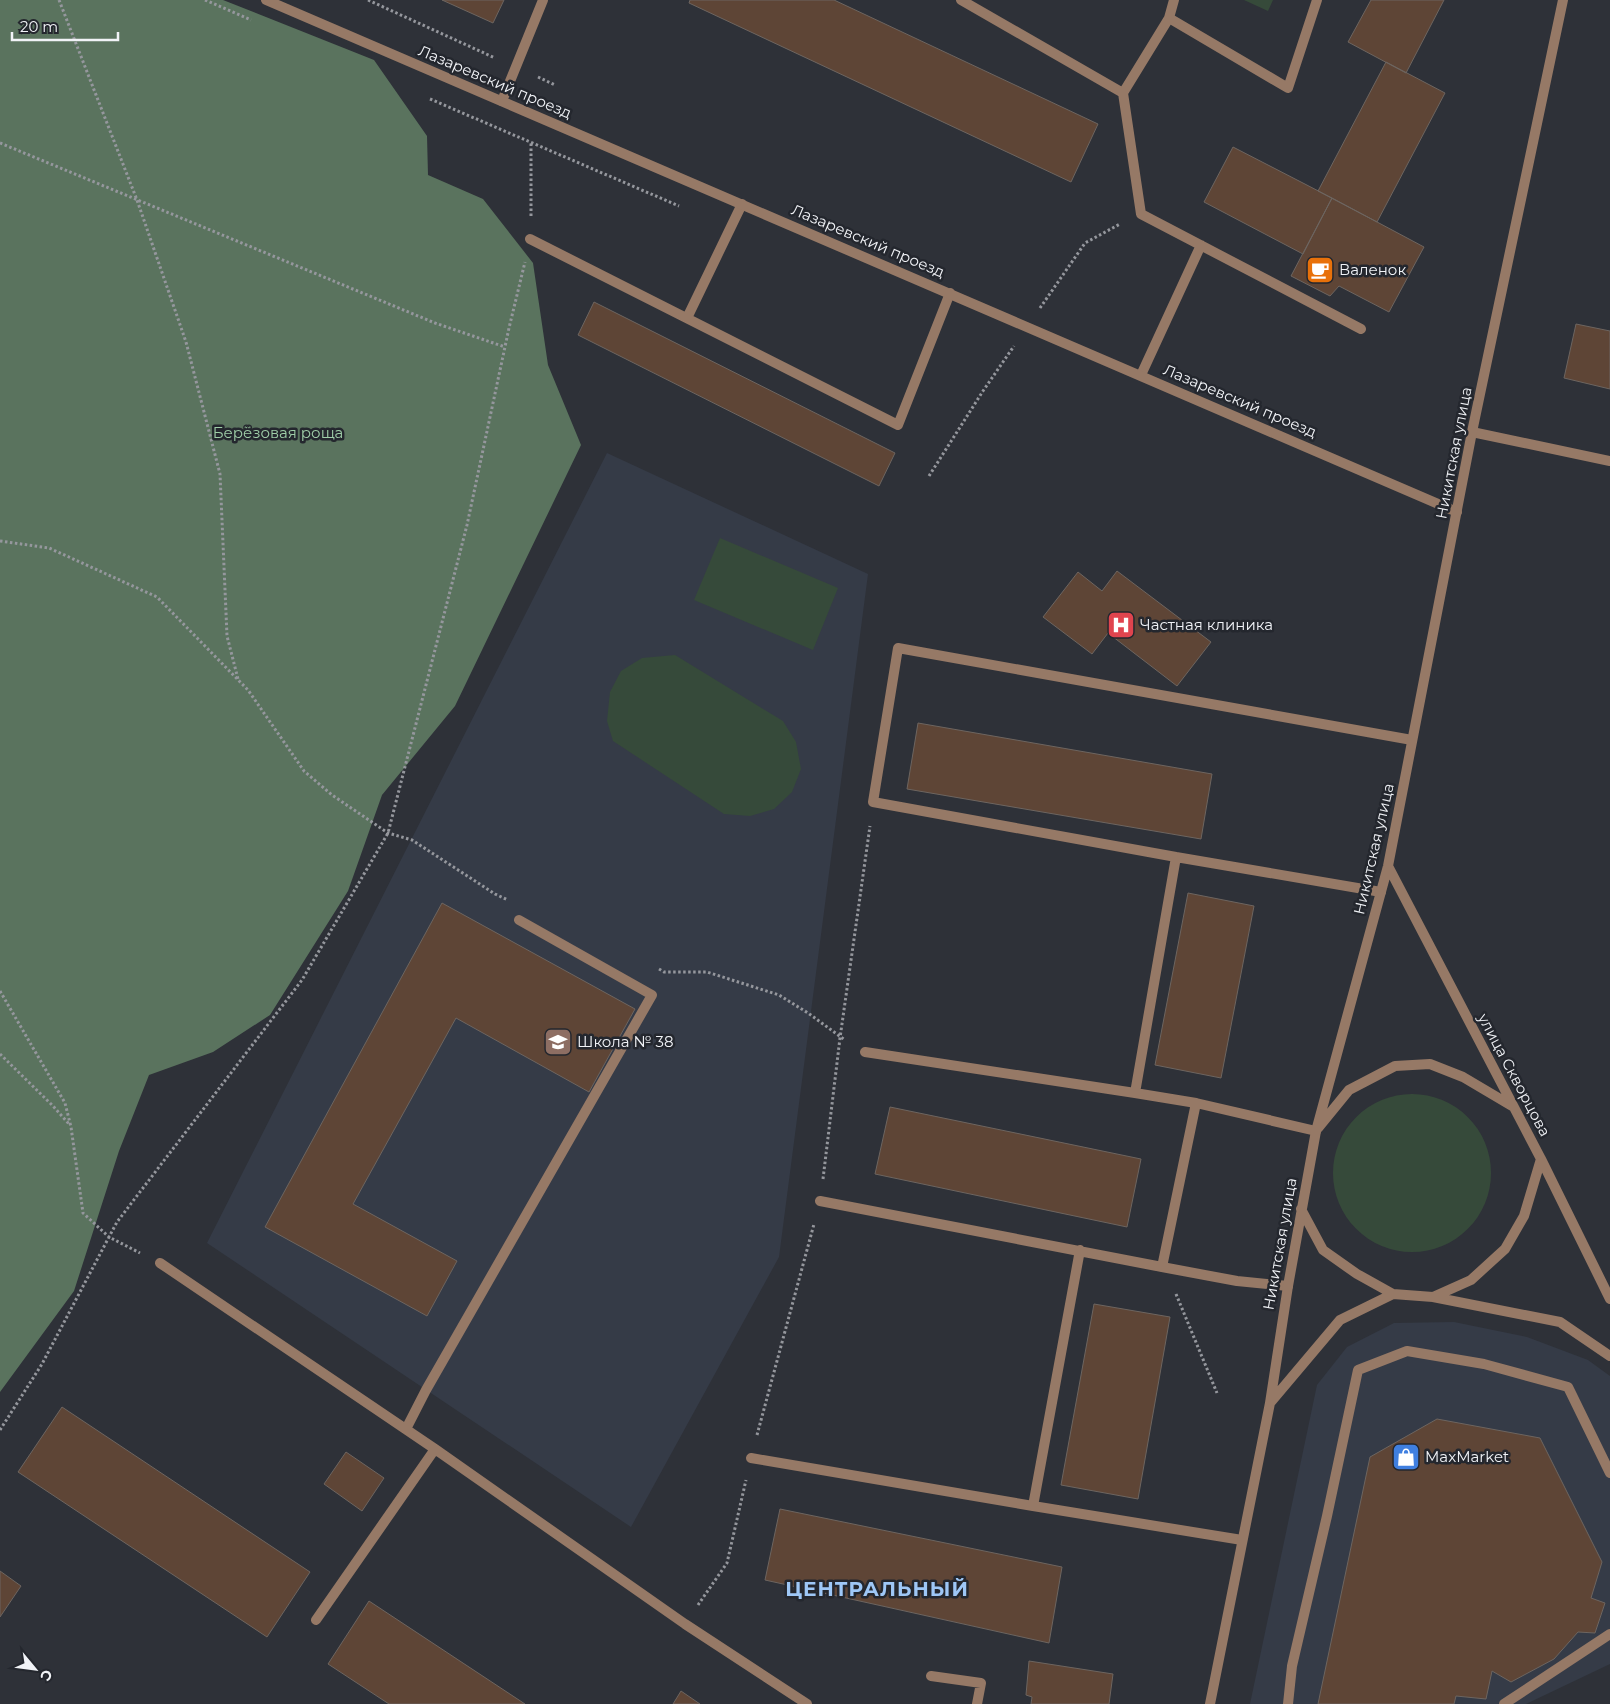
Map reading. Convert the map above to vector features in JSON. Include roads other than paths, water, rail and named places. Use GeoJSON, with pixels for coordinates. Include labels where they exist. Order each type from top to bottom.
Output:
{"type":"FeatureCollection","features":[{"type":"Feature","properties":{"kind":"street","name":"Лазаревский проезд"},"geometry":{"type":"LineString","coordinates":[[266,0],[1457,512]]}},
{"type":"Feature","properties":{"kind":"street"},"geometry":{"type":"LineString","coordinates":[[502,101],[543,0]]}},
{"type":"Feature","properties":{"kind":"street"},"geometry":{"type":"LineString","coordinates":[[961,0],[1123,93]]}},
{"type":"Feature","properties":{"kind":"street"},"geometry":{"type":"LineString","coordinates":[[1174,0],[1169,18],[1123,93],[1141,214],[1361,330]]}},
{"type":"Feature","properties":{"kind":"street"},"geometry":{"type":"LineString","coordinates":[[1169,18],[1288,88],[1317,0]]}},
{"type":"Feature","properties":{"kind":"street","name":"Никитская улица"},"geometry":{"type":"LineString","coordinates":[[1210,1704],[1270,1403],[1301,1209],[1316,1131],[1388,866],[1472,432],[1563,0]]}},
{"type":"Feature","properties":{"kind":"street"},"geometry":{"type":"LineString","coordinates":[[687,318],[742,204]]}},
{"type":"Feature","properties":{"kind":"street"},"geometry":{"type":"LineString","coordinates":[[530,239],[898,424],[950,293]]}},
{"type":"Feature","properties":{"kind":"street"},"geometry":{"type":"LineString","coordinates":[[1141,375],[1201,245]]}},
{"type":"Feature","properties":{"kind":"street"},"geometry":{"type":"LineString","coordinates":[[1472,432],[1610,461]]}},
{"type":"Feature","properties":{"kind":"street"},"geometry":{"type":"LineString","coordinates":[[1381,892],[873,802],[898,648],[1412,740]]}},
{"type":"Feature","properties":{"kind":"street"},"geometry":{"type":"LineString","coordinates":[[1134,1093],[1176,857]]}},
{"type":"Feature","properties":{"kind":"street","name":"улица Скворцова"},"geometry":{"type":"LineString","coordinates":[[1388,866],[1541,1159],[1610,1299]]}},
{"type":"Feature","properties":{"kind":"street"},"geometry":{"type":"LineString","coordinates":[[406,1429],[426,1390],[652,995],[519,920]]}},
{"type":"Feature","properties":{"kind":"street"},"geometry":{"type":"LineString","coordinates":[[865,1052],[1196,1103],[1316,1131],[1349,1090],[1395,1066],[1430,1064],[1464,1077],[1512,1106]]}},
{"type":"Feature","properties":{"kind":"street"},"geometry":{"type":"LineString","coordinates":[[1162,1267],[1196,1103]]}},
{"type":"Feature","properties":{"kind":"street"},"geometry":{"type":"LineString","coordinates":[[1433,1297],[1471,1280],[1505,1249],[1524,1216],[1541,1159]]}},
{"type":"Feature","properties":{"kind":"street"},"geometry":{"type":"LineString","coordinates":[[820,1201],[1237,1281],[1288,1286]]}},
{"type":"Feature","properties":{"kind":"street"},"geometry":{"type":"LineString","coordinates":[[1301,1209],[1323,1250],[1357,1274],[1393,1294],[1433,1297],[1560,1322],[1610,1356]]}},
{"type":"Feature","properties":{"kind":"street"},"geometry":{"type":"LineString","coordinates":[[1033,1506],[1080,1250]]}},
{"type":"Feature","properties":{"kind":"street"},"geometry":{"type":"LineString","coordinates":[[160,1263],[406,1429],[685,1624],[807,1704]]}},
{"type":"Feature","properties":{"kind":"street"},"geometry":{"type":"LineString","coordinates":[[1270,1403],[1340,1320],[1393,1294]]}},
{"type":"Feature","properties":{"kind":"street"},"geometry":{"type":"LineString","coordinates":[[1288,1704],[1292,1666],[1327,1516],[1358,1370],[1407,1351],[1484,1364],[1568,1387],[1610,1473]]}},
{"type":"Feature","properties":{"kind":"street"},"geometry":{"type":"LineString","coordinates":[[316,1620],[435,1449]]}},
{"type":"Feature","properties":{"kind":"street"},"geometry":{"type":"LineString","coordinates":[[751,1458],[1242,1540]]}},
{"type":"Feature","properties":{"kind":"street"},"geometry":{"type":"LineString","coordinates":[[1504,1704],[1610,1634]]}},
{"type":"Feature","properties":{"kind":"street"},"geometry":{"type":"LineString","coordinates":[[931,1676],[981,1683],[977,1704]]}},
{"type":"Feature","properties":{"kind":"place","name":"Валенок"},"geometry":{"type":"Point","coordinates":[1320,270]}},
{"type":"Feature","properties":{"kind":"place","name":"Частная клиника"},"geometry":{"type":"Point","coordinates":[1121,625]}},
{"type":"Feature","properties":{"kind":"place","name":"Школа № 38"},"geometry":{"type":"Point","coordinates":[558,1042]}},
{"type":"Feature","properties":{"kind":"place","name":"MaxMarket"},"geometry":{"type":"Point","coordinates":[1406,1457]}},
{"type":"Feature","properties":{"kind":"district","name":"ЦЕНТРАЛЬНЫЙ"},"geometry":{"type":"Point","coordinates":[877,1589]}},
{"type":"Feature","properties":{"kind":"park label","name":"Берёзовая роща"},"geometry":{"type":"Point","coordinates":[278,433]}}]}
